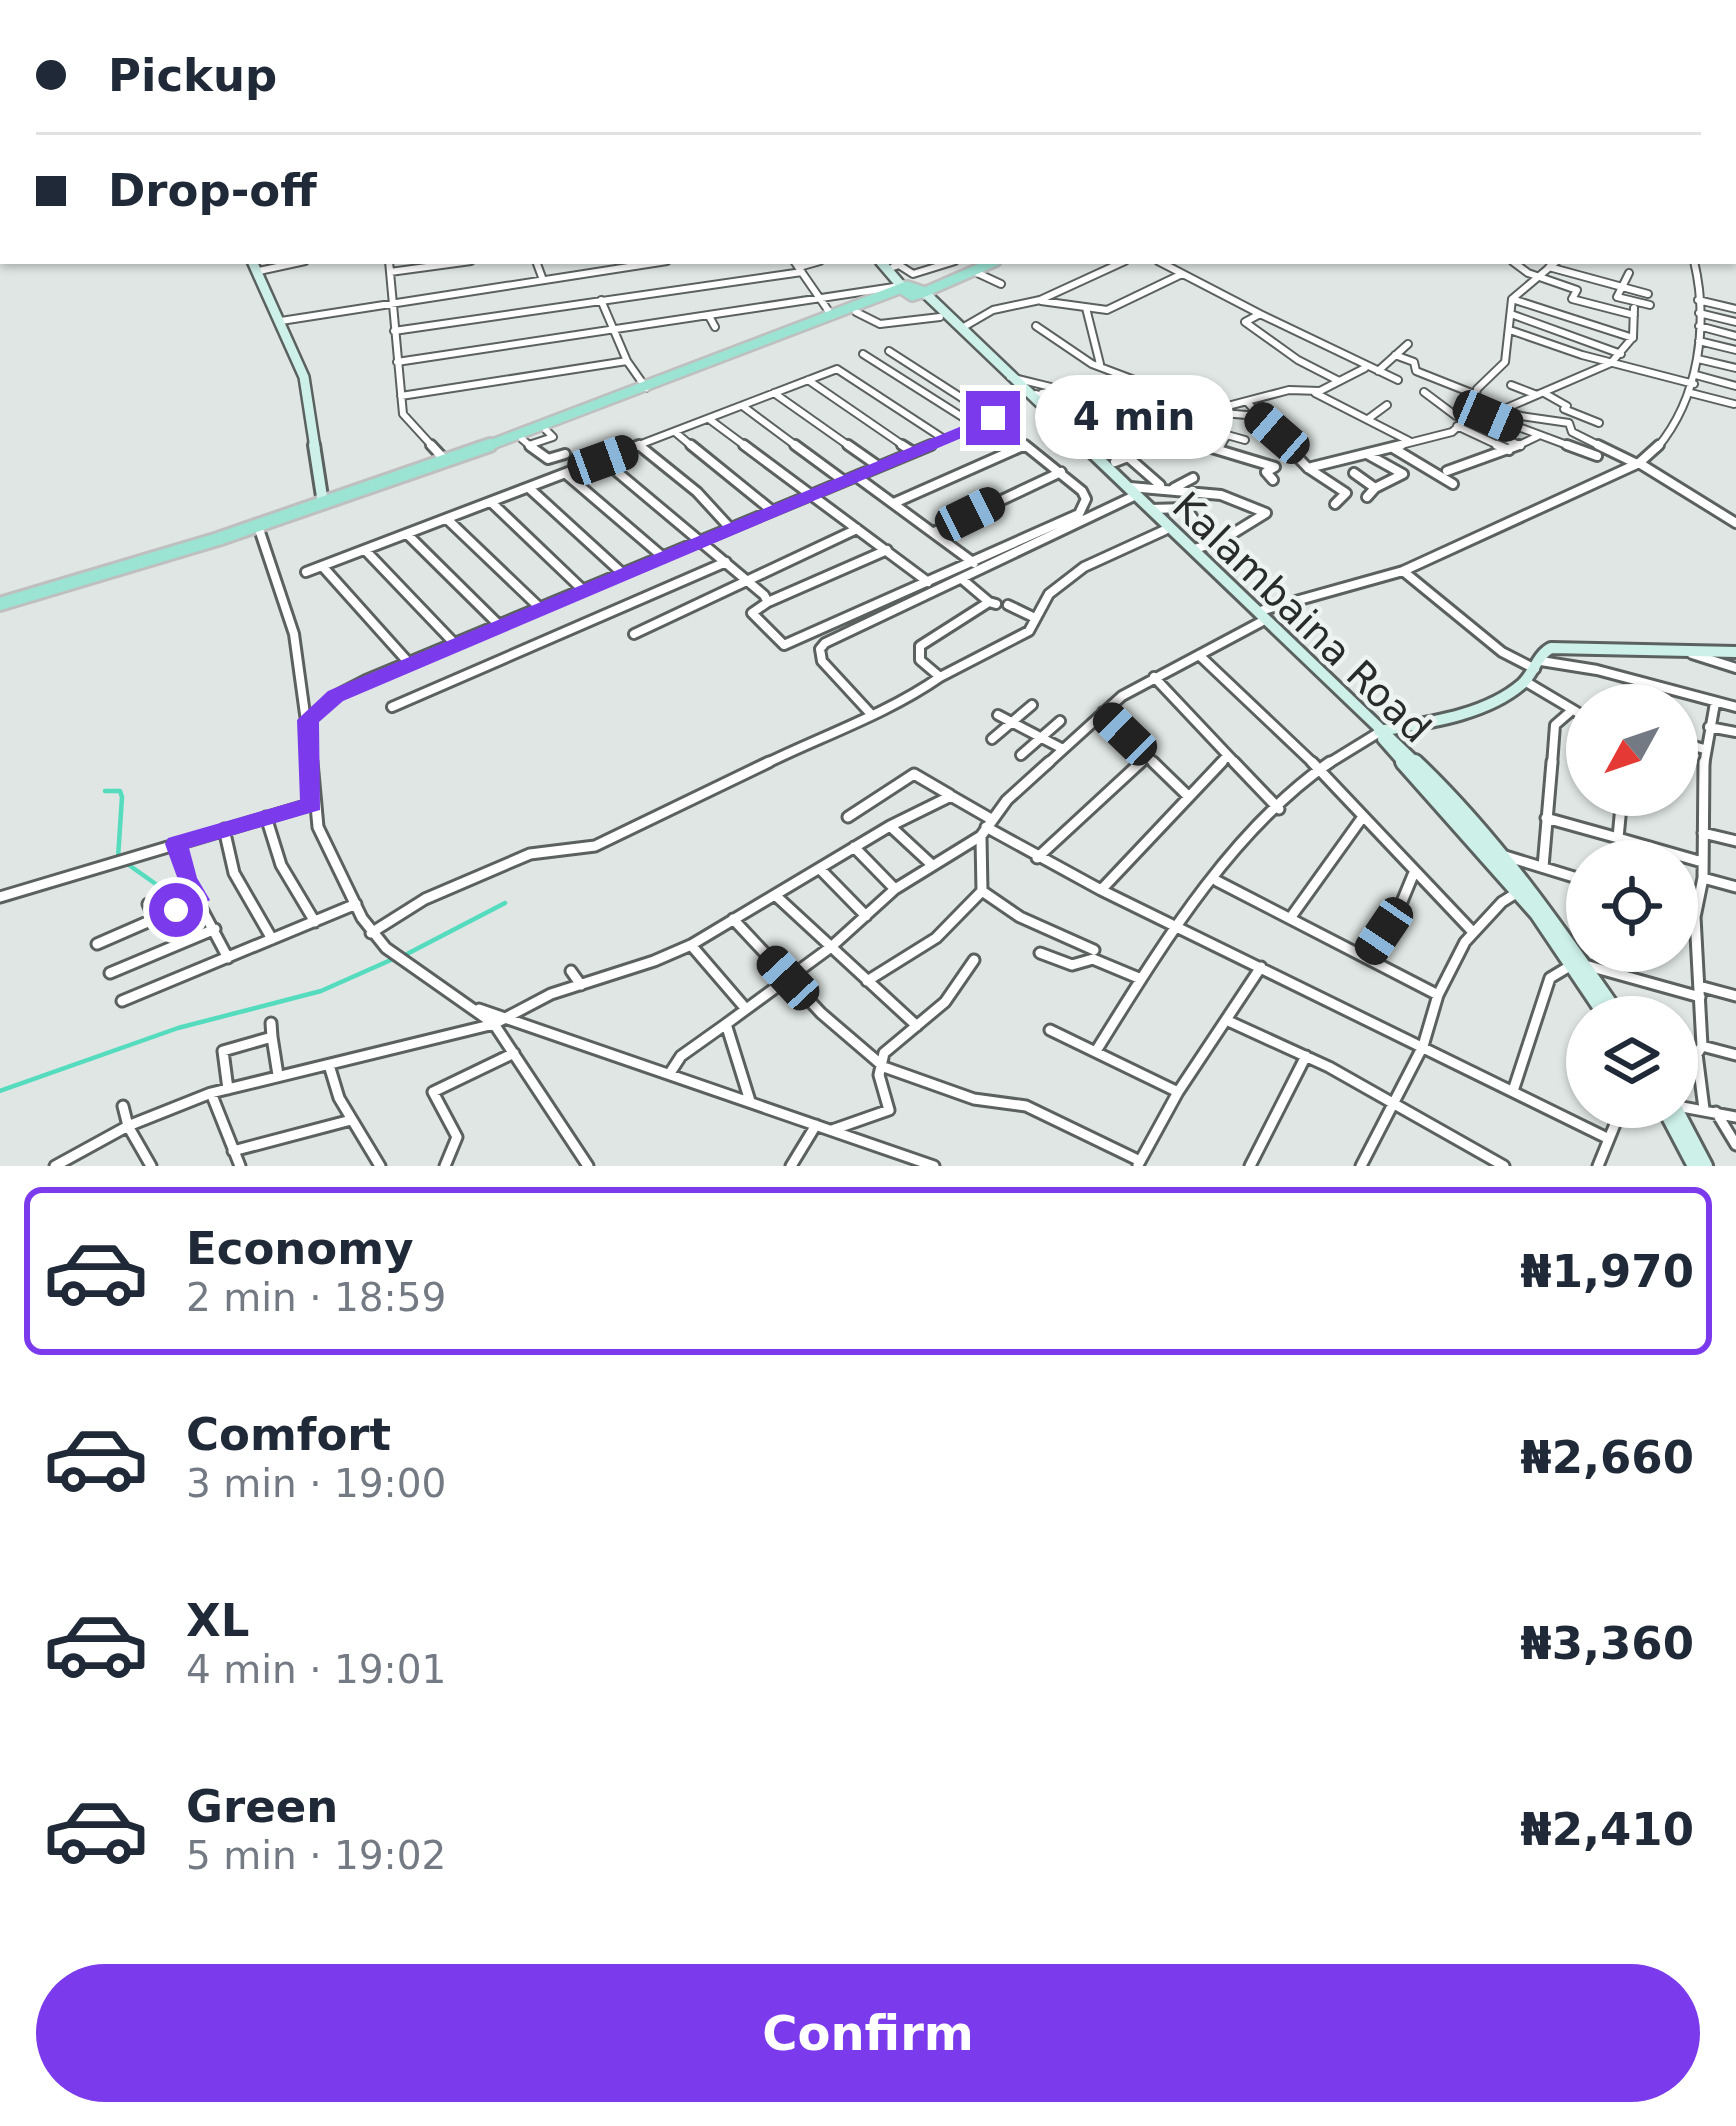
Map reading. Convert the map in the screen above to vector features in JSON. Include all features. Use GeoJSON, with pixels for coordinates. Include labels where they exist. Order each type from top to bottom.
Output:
{"type":"FeatureCollection","features":[{"type":"Feature","properties":{"kind":"main road","name":"Kalambaina Road"},"geometry":{"type":"LineString","coordinates":[[892,264],[940,317],[1151,509],[1379,732],[1500,855],[1566,948]]}},
{"type":"Feature","properties":{"kind":"main road"},"geometry":{"type":"LineString","coordinates":[[0,606],[446,461],[832,318],[915,292],[978,264]]}},
{"type":"Feature","properties":{"kind":"main road"},"geometry":{"type":"LineString","coordinates":[[0,606],[259,529],[525,442],[546,430],[989,264]]}},
{"type":"Feature","properties":{"kind":"main road"},"geometry":{"type":"LineString","coordinates":[[256,266],[304,377],[322,503]]}},
{"type":"Feature","properties":{"kind":"main road","name":"Kalambaina Road"},"geometry":{"type":"LineString","coordinates":[[915,292],[1033,394],[1165,530],[1260,616]]}},
{"type":"Feature","properties":{"kind":"main road"},"geometry":{"type":"LineString","coordinates":[[1379,732],[1467,710],[1528,683],[1543,652],[1551,648],[1736,652]]}},
{"type":"Feature","properties":{"kind":"main road","name":"Kalambaina Road"},"geometry":{"type":"LineString","coordinates":[[1379,732],[1566,950]]}},
{"type":"Feature","properties":{"kind":"main road","name":"Kalambaina Road"},"geometry":{"type":"LineString","coordinates":[[1584,972],[1602,996]]}},
{"type":"Feature","properties":{"kind":"main road"},"geometry":{"type":"LineString","coordinates":[[1675,1128],[1694,1166]]}},
{"type":"Feature","properties":{"kind":"main road"},"geometry":{"type":"LineString","coordinates":[[1687,1128],[1705,1166]]}},
{"type":"Feature","properties":{"kind":"street"},"geometry":{"type":"LineString","coordinates":[[389,264],[407,420],[446,461]]}},
{"type":"Feature","properties":{"kind":"street"},"geometry":{"type":"LineString","coordinates":[[390,272],[441,264]]}},
{"type":"Feature","properties":{"kind":"street"},"geometry":{"type":"LineString","coordinates":[[537,264],[542,280]]}},
{"type":"Feature","properties":{"kind":"street"},"geometry":{"type":"LineString","coordinates":[[596,264],[598,271]]}},
{"type":"Feature","properties":{"kind":"street"},"geometry":{"type":"LineString","coordinates":[[281,321],[647,264]]}},
{"type":"Feature","properties":{"kind":"street"},"geometry":{"type":"LineString","coordinates":[[893,264],[913,274],[945,264]]}},
{"type":"Feature","properties":{"kind":"street"},"geometry":{"type":"LineString","coordinates":[[958,329],[974,325],[993,310],[1040,300],[1118,264]]}},
{"type":"Feature","properties":{"kind":"street"},"geometry":{"type":"LineString","coordinates":[[1164,264],[1365,368],[1398,380]]}},
{"type":"Feature","properties":{"kind":"street"},"geometry":{"type":"LineString","coordinates":[[1488,416],[1611,363],[1633,338],[1634,312],[1572,299],[1577,290],[1537,277],[1517,264]]}},
{"type":"Feature","properties":{"kind":"street"},"geometry":{"type":"LineString","coordinates":[[1308,468],[1444,435],[1460,422],[1473,410],[1474,396],[1502,369],[1512,299],[1553,264],[1648,294]]}},
{"type":"Feature","properties":{"kind":"street"},"geometry":{"type":"LineString","coordinates":[[670,1073],[681,1056],[831,947],[895,889],[986,827],[1103,712],[1154,677],[1260,616],[1403,571],[1638,464],[1660,448],[1684,416],[1694,384],[1699,341],[1694,264]]}},
{"type":"Feature","properties":{"kind":"street"},"geometry":{"type":"LineString","coordinates":[[394,331],[798,267],[832,318]]}},
{"type":"Feature","properties":{"kind":"street"},"geometry":{"type":"LineString","coordinates":[[972,270],[1001,284]]}},
{"type":"Feature","properties":{"kind":"street"},"geometry":{"type":"LineString","coordinates":[[1629,273],[1617,297],[1650,305]]}},
{"type":"Feature","properties":{"kind":"street"},"geometry":{"type":"LineString","coordinates":[[1040,300],[1109,309],[1182,274]]}},
{"type":"Feature","properties":{"kind":"street"},"geometry":{"type":"LineString","coordinates":[[397,362],[820,300],[915,292]]}},
{"type":"Feature","properties":{"kind":"street"},"geometry":{"type":"LineString","coordinates":[[1512,299],[1633,338]]}},
{"type":"Feature","properties":{"kind":"street"},"geometry":{"type":"LineString","coordinates":[[601,300],[627,361],[646,388]]}},
{"type":"Feature","properties":{"kind":"street"},"geometry":{"type":"LineString","coordinates":[[1698,300],[1735,308]]}},
{"type":"Feature","properties":{"kind":"street"},"geometry":{"type":"LineString","coordinates":[[1086,308],[1084,323],[1096,343],[1100,364]]}},
{"type":"Feature","properties":{"kind":"street"},"geometry":{"type":"LineString","coordinates":[[856,312],[880,324],[940,317]]}},
{"type":"Feature","properties":{"kind":"street"},"geometry":{"type":"LineString","coordinates":[[1699,313],[1736,322]]}},
{"type":"Feature","properties":{"kind":"street"},"geometry":{"type":"LineString","coordinates":[[1260,314],[1245,322],[1334,382]]}},
{"type":"Feature","properties":{"kind":"street"},"geometry":{"type":"LineString","coordinates":[[1510,314],[1621,354]]}},
{"type":"Feature","properties":{"kind":"street"},"geometry":{"type":"LineString","coordinates":[[709,316],[715,327]]}},
{"type":"Feature","properties":{"kind":"street"},"geometry":{"type":"LineString","coordinates":[[1036,326],[1125,380]]}},
{"type":"Feature","properties":{"kind":"street"},"geometry":{"type":"LineString","coordinates":[[1699,326],[1736,335]]}},
{"type":"Feature","properties":{"kind":"street"},"geometry":{"type":"LineString","coordinates":[[1510,330],[1694,384],[1736,386]]}},
{"type":"Feature","properties":{"kind":"street"},"geometry":{"type":"LineString","coordinates":[[1699,341],[1736,350]]}},
{"type":"Feature","properties":{"kind":"street"},"geometry":{"type":"LineString","coordinates":[[1378,371],[1408,344]]}},
{"type":"Feature","properties":{"kind":"street"},"geometry":{"type":"LineString","coordinates":[[308,720],[335,696],[454,643],[993,418],[889,350]]}},
{"type":"Feature","properties":{"kind":"street"},"geometry":{"type":"LineString","coordinates":[[863,354],[1026,445],[1061,472],[1085,499],[1079,514],[784,645],[752,614],[768,602],[887,550]]}},
{"type":"Feature","properties":{"kind":"street"},"geometry":{"type":"LineString","coordinates":[[1395,355],[1416,364],[1416,370],[1521,416],[1569,423],[1572,432],[1638,464],[1736,523]]}},
{"type":"Feature","properties":{"kind":"street"},"geometry":{"type":"LineString","coordinates":[[1698,358],[1736,368]]}},
{"type":"Feature","properties":{"kind":"street"},"geometry":{"type":"LineString","coordinates":[[401,396],[627,361]]}},
{"type":"Feature","properties":{"kind":"street"},"geometry":{"type":"LineString","coordinates":[[1312,392],[1365,368]]}},
{"type":"Feature","properties":{"kind":"street"},"geometry":{"type":"LineString","coordinates":[[306,572],[837,369],[945,440]]}},
{"type":"Feature","properties":{"kind":"street"},"geometry":{"type":"LineString","coordinates":[[1010,377],[1060,389]]}},
{"type":"Feature","properties":{"kind":"street"},"geometry":{"type":"LineString","coordinates":[[808,380],[914,453]]}},
{"type":"Feature","properties":{"kind":"street"},"geometry":{"type":"LineString","coordinates":[[1177,380],[1189,380],[1206,397],[1207,410]]}},
{"type":"Feature","properties":{"kind":"street"},"geometry":{"type":"LineString","coordinates":[[1033,394],[1137,381],[1150,392],[1224,417],[1258,416]]}},
{"type":"Feature","properties":{"kind":"street"},"geometry":{"type":"LineString","coordinates":[[1159,381],[1171,391],[1163,393]]}},
{"type":"Feature","properties":{"kind":"street"},"geometry":{"type":"LineString","coordinates":[[1694,384],[1734,404]]}},
{"type":"Feature","properties":{"kind":"street"},"geometry":{"type":"LineString","coordinates":[[1511,385],[1541,394],[1599,423]]}},
{"type":"Feature","properties":{"kind":"street"},"geometry":{"type":"LineString","coordinates":[[1082,444],[1299,388],[1410,441]]}},
{"type":"Feature","properties":{"kind":"street"},"geometry":{"type":"LineString","coordinates":[[1424,392],[1460,422],[1510,450]]}},
{"type":"Feature","properties":{"kind":"street"},"geometry":{"type":"LineString","coordinates":[[775,393],[879,467]]}},
{"type":"Feature","properties":{"kind":"street"},"geometry":{"type":"LineString","coordinates":[[1033,394],[1205,448],[1220,447],[1275,467],[1266,472],[1273,480]]}},
{"type":"Feature","properties":{"kind":"street"},"geometry":{"type":"LineString","coordinates":[[1248,403],[1308,468],[1346,493],[1335,504]]}},
{"type":"Feature","properties":{"kind":"street"},"geometry":{"type":"LineString","coordinates":[[1366,420],[1387,405]]}},
{"type":"Feature","properties":{"kind":"street"},"geometry":{"type":"LineString","coordinates":[[744,407],[845,482]]}},
{"type":"Feature","properties":{"kind":"street"},"geometry":{"type":"LineString","coordinates":[[1473,410],[1525,439]]}},
{"type":"Feature","properties":{"kind":"street"},"geometry":{"type":"LineString","coordinates":[[710,419],[930,583]]}},
{"type":"Feature","properties":{"kind":"street"},"geometry":{"type":"LineString","coordinates":[[1460,422],[1525,439]]}},
{"type":"Feature","properties":{"kind":"street"},"geometry":{"type":"LineString","coordinates":[[675,432],[771,510]]}},
{"type":"Feature","properties":{"kind":"street"},"geometry":{"type":"LineString","coordinates":[[1220,447],[1227,435],[1245,440]]}},
{"type":"Feature","properties":{"kind":"street"},"geometry":{"type":"LineString","coordinates":[[1447,471],[1539,436],[1597,456]]}},
{"type":"Feature","properties":{"kind":"street"},"geometry":{"type":"LineString","coordinates":[[525,442],[548,459],[565,454]]}},
{"type":"Feature","properties":{"kind":"street"},"geometry":{"type":"LineString","coordinates":[[894,503],[1026,445]]}},
{"type":"Feature","properties":{"kind":"street"},"geometry":{"type":"LineString","coordinates":[[640,446],[697,493],[730,528]]}},
{"type":"Feature","properties":{"kind":"street"},"geometry":{"type":"LineString","coordinates":[[1392,447],[1453,484]]}},
{"type":"Feature","properties":{"kind":"street"},"geometry":{"type":"LineString","coordinates":[[1366,453],[1403,473],[1367,497]]}},
{"type":"Feature","properties":{"kind":"street"},"geometry":{"type":"LineString","coordinates":[[1114,462],[1128,458],[1161,486]]}},
{"type":"Feature","properties":{"kind":"street"},"geometry":{"type":"LineString","coordinates":[[603,460],[701,539],[768,602]]}},
{"type":"Feature","properties":{"kind":"street"},"geometry":{"type":"LineString","coordinates":[[934,532],[1061,472]]}},
{"type":"Feature","properties":{"kind":"street"},"geometry":{"type":"LineString","coordinates":[[1354,473],[1375,488]]}},
{"type":"Feature","properties":{"kind":"street"},"geometry":{"type":"LineString","coordinates":[[566,474],[663,556]]}},
{"type":"Feature","properties":{"kind":"street"},"geometry":{"type":"LineString","coordinates":[[856,477],[975,564]]}},
{"type":"Feature","properties":{"kind":"street"},"geometry":{"type":"LineString","coordinates":[[1174,488],[1193,478]]}},
{"type":"Feature","properties":{"kind":"street"},"geometry":{"type":"LineString","coordinates":[[870,713],[822,661],[820,649],[1130,492],[1161,486],[1222,495],[1266,513],[1212,544],[1193,549]]}},
{"type":"Feature","properties":{"kind":"street"},"geometry":{"type":"LineString","coordinates":[[529,488],[622,573]]}},
{"type":"Feature","properties":{"kind":"street"},"geometry":{"type":"LineString","coordinates":[[491,502],[583,590]]}},
{"type":"Feature","properties":{"kind":"street"},"geometry":{"type":"LineString","coordinates":[[1151,509],[1186,508],[1199,521],[1200,535],[1212,544]]}},
{"type":"Feature","properties":{"kind":"street"},"geometry":{"type":"LineString","coordinates":[[447,519],[538,607]]}},
{"type":"Feature","properties":{"kind":"street"},"geometry":{"type":"LineString","coordinates":[[259,529],[293,625],[308,720],[312,804],[329,853],[371,933],[494,1024],[588,1166]]}},
{"type":"Feature","properties":{"kind":"street"},"geometry":{"type":"LineString","coordinates":[[634,634],[859,529]]}},
{"type":"Feature","properties":{"kind":"street"},"geometry":{"type":"LineString","coordinates":[[371,933],[425,899],[530,854],[595,846],[870,713],[901,704],[940,677],[1029,632],[1033,616],[1053,588],[1082,568],[1165,530]]}},
{"type":"Feature","properties":{"kind":"street"},"geometry":{"type":"LineString","coordinates":[[408,535],[498,624]]}},
{"type":"Feature","properties":{"kind":"street"},"geometry":{"type":"LineString","coordinates":[[366,551],[454,643]]}},
{"type":"Feature","properties":{"kind":"street"},"geometry":{"type":"LineString","coordinates":[[392,707],[727,562]]}},
{"type":"Feature","properties":{"kind":"street"},"geometry":{"type":"LineString","coordinates":[[322,567],[409,663]]}},
{"type":"Feature","properties":{"kind":"street"},"geometry":{"type":"LineString","coordinates":[[1403,571],[1502,652],[1539,665],[1597,670],[1736,707]]}},
{"type":"Feature","properties":{"kind":"street"},"geometry":{"type":"LineString","coordinates":[[963,580],[998,603],[1033,616]]}},
{"type":"Feature","properties":{"kind":"street"},"geometry":{"type":"LineString","coordinates":[[940,677],[920,660],[920,646],[998,603]]}},
{"type":"Feature","properties":{"kind":"street"},"geometry":{"type":"LineString","coordinates":[[1682,650],[1736,668]]}},
{"type":"Feature","properties":{"kind":"street"},"geometry":{"type":"LineString","coordinates":[[1199,655],[1318,770],[1472,932]]}},
{"type":"Feature","properties":{"kind":"street"},"geometry":{"type":"LineString","coordinates":[[1154,677],[1279,809]]}},
{"type":"Feature","properties":{"kind":"street"},"geometry":{"type":"LineString","coordinates":[[1528,683],[1550,692],[1566,708]]}},
{"type":"Feature","properties":{"kind":"street"},"geometry":{"type":"LineString","coordinates":[[1698,902],[1703,878],[1704,749],[1715,703]]}},
{"type":"Feature","properties":{"kind":"street"},"geometry":{"type":"LineString","coordinates":[[992,739],[1032,705]]}},
{"type":"Feature","properties":{"kind":"street"},"geometry":{"type":"LineString","coordinates":[[1103,712],[1189,797]]}},
{"type":"Feature","properties":{"kind":"street"},"geometry":{"type":"LineString","coordinates":[[1543,867],[1555,724],[1566,714]]}},
{"type":"Feature","properties":{"kind":"street"},"geometry":{"type":"LineString","coordinates":[[998,715],[1063,749]]}},
{"type":"Feature","properties":{"kind":"street"},"geometry":{"type":"LineString","coordinates":[[1021,755],[1060,721]]}},
{"type":"Feature","properties":{"kind":"street"},"geometry":{"type":"LineString","coordinates":[[1709,727],[1736,732]]}},
{"type":"Feature","properties":{"kind":"street"},"geometry":{"type":"LineString","coordinates":[[1096,1051],[1141,979],[1216,880],[1318,770],[1379,732]]}},
{"type":"Feature","properties":{"kind":"street"},"geometry":{"type":"LineString","coordinates":[[1698,747],[1704,749]]}},
{"type":"Feature","properties":{"kind":"street"},"geometry":{"type":"LineString","coordinates":[[1037,858],[1147,755]]}},
{"type":"Feature","properties":{"kind":"street"},"geometry":{"type":"LineString","coordinates":[[1101,890],[1227,756]]}},
{"type":"Feature","properties":{"kind":"street"},"geometry":{"type":"LineString","coordinates":[[848,817],[914,774],[1037,858],[1609,1139]]}},
{"type":"Feature","properties":{"kind":"street"},"geometry":{"type":"LineString","coordinates":[[55,1166],[128,1126],[211,1093],[494,1024],[532,1002],[692,945],[890,826],[951,796]]}},
{"type":"Feature","properties":{"kind":"street"},"geometry":{"type":"LineString","coordinates":[[0,897],[312,804]]}},
{"type":"Feature","properties":{"kind":"street"},"geometry":{"type":"LineString","coordinates":[[1618,838],[1620,816]]}},
{"type":"Feature","properties":{"kind":"street"},"geometry":{"type":"LineString","coordinates":[[266,818],[281,865],[315,922]]}},
{"type":"Feature","properties":{"kind":"street"},"geometry":{"type":"LineString","coordinates":[[1291,917],[1362,818]]}},
{"type":"Feature","properties":{"kind":"street"},"geometry":{"type":"LineString","coordinates":[[1546,818],[1702,862]]}},
{"type":"Feature","properties":{"kind":"street"},"geometry":{"type":"LineString","coordinates":[[890,826],[931,864]]}},
{"type":"Feature","properties":{"kind":"street"},"geometry":{"type":"LineString","coordinates":[[867,981],[936,938],[982,891],[986,827]]}},
{"type":"Feature","properties":{"kind":"street"},"geometry":{"type":"LineString","coordinates":[[224,830],[234,873],[272,939]]}},
{"type":"Feature","properties":{"kind":"street"},"geometry":{"type":"LineString","coordinates":[[1703,832],[1736,841]]}},
{"type":"Feature","properties":{"kind":"street"},"geometry":{"type":"LineString","coordinates":[[176,844],[186,879],[228,958]]}},
{"type":"Feature","properties":{"kind":"street"},"geometry":{"type":"LineString","coordinates":[[854,847],[895,889]]}},
{"type":"Feature","properties":{"kind":"street"},"geometry":{"type":"LineString","coordinates":[[1500,855],[1566,874]]}},
{"type":"Feature","properties":{"kind":"street"},"geometry":{"type":"LineString","coordinates":[[820,869],[866,916]]}},
{"type":"Feature","properties":{"kind":"street"},"geometry":{"type":"LineString","coordinates":[[1367,956],[1401,904],[1413,874]]}},
{"type":"Feature","properties":{"kind":"street"},"geometry":{"type":"LineString","coordinates":[[1703,878],[1736,887]]}},
{"type":"Feature","properties":{"kind":"street"},"geometry":{"type":"LineString","coordinates":[[1216,880],[1438,995]]}},
{"type":"Feature","properties":{"kind":"street"},"geometry":{"type":"LineString","coordinates":[[982,891],[1020,917],[1094,950]]}},
{"type":"Feature","properties":{"kind":"street"},"geometry":{"type":"LineString","coordinates":[[1360,1166],[1423,1046],[1438,995],[1472,932],[1519,892]]}},
{"type":"Feature","properties":{"kind":"street"},"geometry":{"type":"LineString","coordinates":[[775,895],[917,1026]]}},
{"type":"Feature","properties":{"kind":"street"},"geometry":{"type":"LineString","coordinates":[[97,944],[198,900]]}},
{"type":"Feature","properties":{"kind":"street"},"geometry":{"type":"LineString","coordinates":[[148,904],[154,920]]}},
{"type":"Feature","properties":{"kind":"street"},"geometry":{"type":"LineString","coordinates":[[122,1000],[356,904]]}},
{"type":"Feature","properties":{"kind":"street"},"geometry":{"type":"LineString","coordinates":[[733,919],[788,978],[882,1065],[974,1099],[1026,1106],[1139,1164],[1178,1092],[1261,967]]}},
{"type":"Feature","properties":{"kind":"street"},"geometry":{"type":"LineString","coordinates":[[110,974],[215,929]]}},
{"type":"Feature","properties":{"kind":"street"},"geometry":{"type":"LineString","coordinates":[[692,945],[746,1009]]}},
{"type":"Feature","properties":{"kind":"street"},"geometry":{"type":"LineString","coordinates":[[1040,953],[1072,965],[1093,959],[1141,979]]}},
{"type":"Feature","properties":{"kind":"street"},"geometry":{"type":"LineString","coordinates":[[831,1130],[889,1110],[879,1076],[884,1053],[945,1002],[974,960]]}},
{"type":"Feature","properties":{"kind":"street"},"geometry":{"type":"LineString","coordinates":[[572,971],[581,985]]}},
{"type":"Feature","properties":{"kind":"street"},"geometry":{"type":"LineString","coordinates":[[1513,1091],[1550,978],[1566,971]]}},
{"type":"Feature","properties":{"kind":"street"},"geometry":{"type":"LineString","coordinates":[[1609,972],[1736,996]]}},
{"type":"Feature","properties":{"kind":"street"},"geometry":{"type":"LineString","coordinates":[[1698,972],[1699,1050],[1710,1111],[1736,1145]]}},
{"type":"Feature","properties":{"kind":"street"},"geometry":{"type":"LineString","coordinates":[[477,1008],[934,1166]]}},
{"type":"Feature","properties":{"kind":"street"},"geometry":{"type":"LineString","coordinates":[[1226,1020],[1306,1056],[1393,1102],[1486,1162],[1504,1166]]}},
{"type":"Feature","properties":{"kind":"street"},"geometry":{"type":"LineString","coordinates":[[271,1023],[278,1075]]}},
{"type":"Feature","properties":{"kind":"street"},"geometry":{"type":"LineString","coordinates":[[725,1024],[749,1101]]}},
{"type":"Feature","properties":{"kind":"street"},"geometry":{"type":"LineString","coordinates":[[1051,1030],[1178,1092]]}},
{"type":"Feature","properties":{"kind":"street"},"geometry":{"type":"LineString","coordinates":[[228,1089],[223,1051],[272,1037]]}},
{"type":"Feature","properties":{"kind":"street"},"geometry":{"type":"LineString","coordinates":[[1699,1050],[1736,1055]]}},
{"type":"Feature","properties":{"kind":"street"},"geometry":{"type":"LineString","coordinates":[[445,1166],[457,1137],[433,1092],[514,1053]]}},
{"type":"Feature","properties":{"kind":"street"},"geometry":{"type":"LineString","coordinates":[[1250,1166],[1306,1056]]}},
{"type":"Feature","properties":{"kind":"street"},"geometry":{"type":"LineString","coordinates":[[329,1065],[351,1120],[380,1166]]}},
{"type":"Feature","properties":{"kind":"street"},"geometry":{"type":"LineString","coordinates":[[211,1093],[240,1166]]}},
{"type":"Feature","properties":{"kind":"street"},"geometry":{"type":"LineString","coordinates":[[123,1106],[128,1126],[151,1166]]}},
{"type":"Feature","properties":{"kind":"street"},"geometry":{"type":"LineString","coordinates":[[1698,1109],[1736,1118]]}},
{"type":"Feature","properties":{"kind":"street"},"geometry":{"type":"LineString","coordinates":[[233,1151],[351,1120]]}},
{"type":"Feature","properties":{"kind":"street"},"geometry":{"type":"LineString","coordinates":[[791,1166],[816,1125]]}},
{"type":"Feature","properties":{"kind":"street"},"geometry":{"type":"LineString","coordinates":[[1598,1166],[1613,1128]]}},
{"type":"Feature","properties":{"kind":"waterway"},"geometry":{"type":"LineString","coordinates":[[105,791],[120,791],[122,797],[118,858]]}},
{"type":"Feature","properties":{"kind":"waterway"},"geometry":{"type":"LineString","coordinates":[[126,863],[160,887]]}},
{"type":"Feature","properties":{"kind":"waterway"},"geometry":{"type":"LineString","coordinates":[[405,955],[505,903]]}},
{"type":"Feature","properties":{"kind":"waterway"},"geometry":{"type":"LineString","coordinates":[[0,1091],[178,1028],[321,991],[393,959]]}},
{"type":"Feature","properties":{"kind":"route"},"geometry":{"type":"LineString","coordinates":[[176,910],[198,900],[176,844],[312,804],[308,720],[335,696],[993,418]]}}]}
